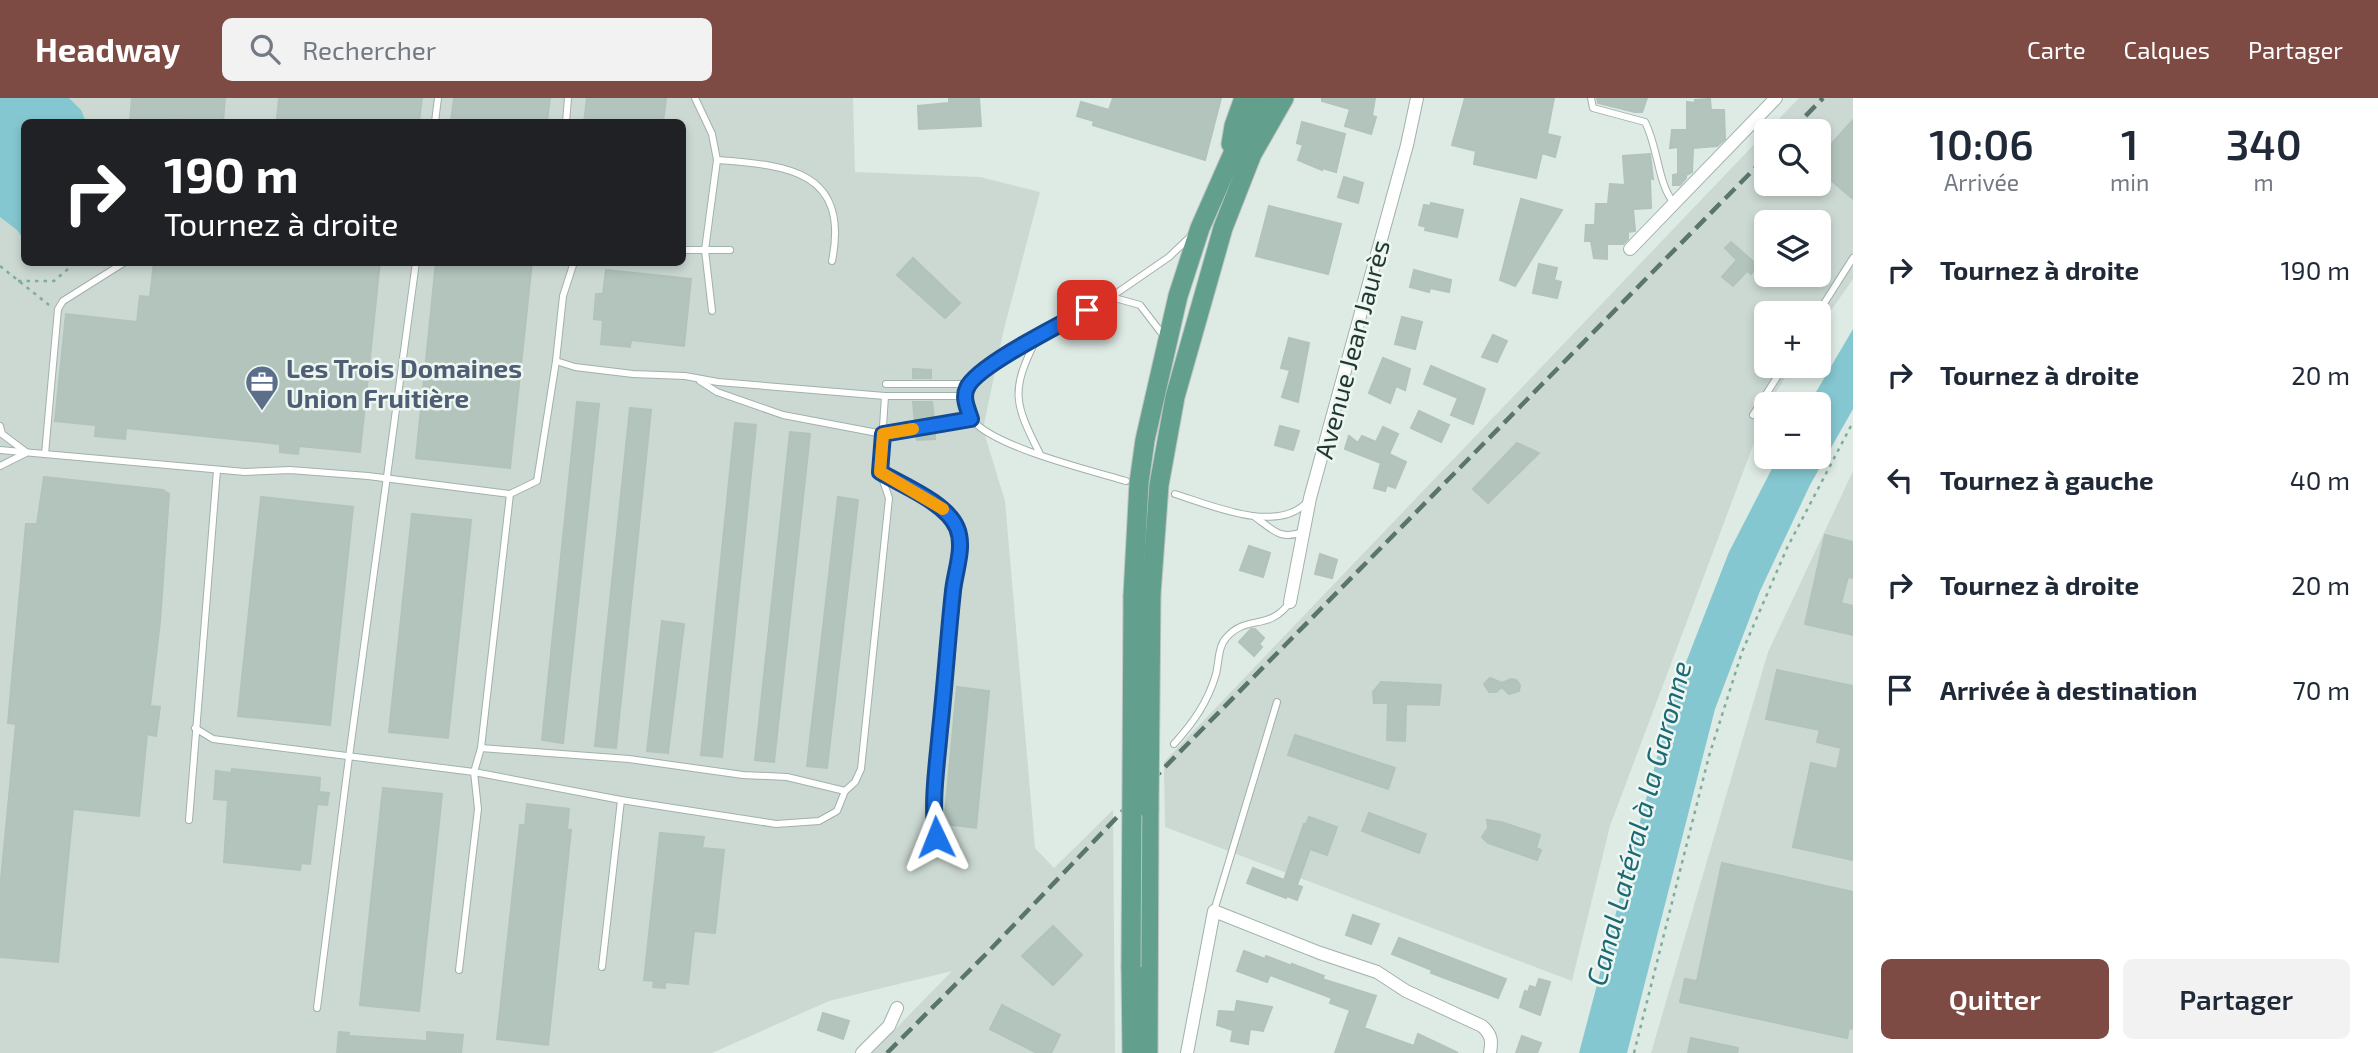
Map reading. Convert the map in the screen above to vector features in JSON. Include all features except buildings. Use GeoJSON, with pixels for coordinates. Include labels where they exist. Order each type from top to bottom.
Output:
{"type":"FeatureCollection","features":[{"type":"Feature","properties":{"kind":"main road"},"geometry":{"type":"LineString","coordinates":[[1234,151],[1231,144],[1232,134],[1244,98]]}},
{"type":"Feature","properties":{"kind":"main road"},"geometry":{"type":"LineString","coordinates":[[1148,1053],[1149,809],[1139,483],[1145,440],[1178,296],[1200,228],[1234,151],[1264,98]]}},
{"type":"Feature","properties":{"kind":"main road"},"geometry":{"type":"LineString","coordinates":[[1132,1053],[1142,595],[1159,485],[1185,360],[1223,228],[1252,154],[1284,98]]}},
{"type":"Feature","properties":{"kind":"street","name":"Avenue Jean Jaurès"},"geometry":{"type":"LineString","coordinates":[[1290,602],[1310,498],[1407,145],[1417,98]]}},
{"type":"Feature","properties":{"kind":"street"},"geometry":{"type":"LineString","coordinates":[[1630,249],[1776,98]]}},
{"type":"Feature","properties":{"kind":"street"},"geometry":{"type":"LineString","coordinates":[[1187,1053],[1214,911],[1320,953],[1377,972],[1417,997],[1482,1026],[1490,1033],[1492,1042],[1489,1053]]}},
{"type":"Feature","properties":{"kind":"street"},"geometry":{"type":"LineString","coordinates":[[862,1053],[889,1026],[897,1007]]}},
{"type":"Feature","properties":{"kind":"lane"},"geometry":{"type":"LineString","coordinates":[[435,119],[438,98]]}},
{"type":"Feature","properties":{"kind":"lane"},"geometry":{"type":"LineString","coordinates":[[566,119],[568,98]]}},
{"type":"Feature","properties":{"kind":"lane"},"geometry":{"type":"LineString","coordinates":[[695,98],[712,134],[718,160],[705,250],[712,311]]}},
{"type":"Feature","properties":{"kind":"lane"},"geometry":{"type":"LineString","coordinates":[[1591,98],[1593,108],[1645,122],[1653,138],[1667,195],[1674,203]]}},
{"type":"Feature","properties":{"kind":"lane"},"geometry":{"type":"LineString","coordinates":[[718,160],[778,167],[810,179],[820,188],[833,213],[836,230],[832,261]]}},
{"type":"Feature","properties":{"kind":"lane"},"geometry":{"type":"LineString","coordinates":[[1126,481],[1015,446],[983,429],[971,419],[964,396],[968,384],[1019,346],[1111,297],[1169,257],[1200,228]]}},
{"type":"Feature","properties":{"kind":"lane"},"geometry":{"type":"LineString","coordinates":[[686,250],[730,250]]}},
{"type":"Feature","properties":{"kind":"lane"},"geometry":{"type":"LineString","coordinates":[[1826,301],[1853,258]]}},
{"type":"Feature","properties":{"kind":"lane"},"geometry":{"type":"LineString","coordinates":[[44,454],[58,309],[63,301],[119,266]]}},
{"type":"Feature","properties":{"kind":"lane"},"geometry":{"type":"LineString","coordinates":[[317,1009],[415,266]]}},
{"type":"Feature","properties":{"kind":"lane"},"geometry":{"type":"LineString","coordinates":[[0,450],[217,470],[290,470],[387,478],[510,495],[537,481],[564,296],[572,266]]}},
{"type":"Feature","properties":{"kind":"lane"},"geometry":{"type":"LineString","coordinates":[[1111,297],[1140,305],[1168,341]]}},
{"type":"Feature","properties":{"kind":"lane"},"geometry":{"type":"LineString","coordinates":[[1038,336],[1025,362],[1017,392],[1019,411],[1041,455]]}},
{"type":"Feature","properties":{"kind":"lane"},"geometry":{"type":"LineString","coordinates":[[556,362],[621,372],[885,396],[964,396]]}},
{"type":"Feature","properties":{"kind":"lane"},"geometry":{"type":"LineString","coordinates":[[1753,415],[1776,378]]}},
{"type":"Feature","properties":{"kind":"lane"},"geometry":{"type":"LineString","coordinates":[[697,379],[717,392],[783,415],[883,434],[971,419]]}},
{"type":"Feature","properties":{"kind":"lane"},"geometry":{"type":"LineString","coordinates":[[886,384],[968,384]]}},
{"type":"Feature","properties":{"kind":"lane"},"geometry":{"type":"LineString","coordinates":[[195,728],[213,739],[474,772],[621,800],[776,824],[818,821],[837,811],[845,791],[855,782],[861,769],[889,498],[880,472],[885,396]]}},
{"type":"Feature","properties":{"kind":"lane"},"geometry":{"type":"LineString","coordinates":[[0,426],[2,434],[27,453]]}},
{"type":"Feature","properties":{"kind":"lane"},"geometry":{"type":"LineString","coordinates":[[0,466],[27,453]]}},
{"type":"Feature","properties":{"kind":"lane"},"geometry":{"type":"LineString","coordinates":[[189,821],[217,470]]}},
{"type":"Feature","properties":{"kind":"lane"},"geometry":{"type":"LineString","coordinates":[[880,472],[940,506],[957,528],[961,544],[953,587],[934,822],[936,837],[942,845],[957,849]]}},
{"type":"Feature","properties":{"kind":"lane"},"geometry":{"type":"LineString","coordinates":[[459,970],[478,809],[474,772],[481,748],[510,495]]}},
{"type":"Feature","properties":{"kind":"lane"},"geometry":{"type":"LineString","coordinates":[[1175,495],[1255,517],[1292,513],[1299,510],[1310,498]]}},
{"type":"Feature","properties":{"kind":"lane"},"geometry":{"type":"LineString","coordinates":[[1255,517],[1276,533],[1292,537],[1304,531]]}},
{"type":"Feature","properties":{"kind":"lane"},"geometry":{"type":"LineString","coordinates":[[1174,744],[1201,712],[1216,674],[1223,641],[1235,629],[1271,620],[1282,614],[1290,602]]}},
{"type":"Feature","properties":{"kind":"lane"},"geometry":{"type":"LineString","coordinates":[[1214,911],[1277,702]]}},
{"type":"Feature","properties":{"kind":"lane"},"geometry":{"type":"LineString","coordinates":[[481,748],[629,759],[743,775],[787,777],[845,791]]}},
{"type":"Feature","properties":{"kind":"lane"},"geometry":{"type":"LineString","coordinates":[[602,967],[621,800]]}},
{"type":"Feature","properties":{"kind":"path"},"geometry":{"type":"LineString","coordinates":[[0,266],[49,305]]}},
{"type":"Feature","properties":{"kind":"path"},"geometry":{"type":"LineString","coordinates":[[18,281],[54,281],[71,266]]}},
{"type":"Feature","properties":{"kind":"path"},"geometry":{"type":"LineString","coordinates":[[1633,1053],[1709,755],[1742,652],[1787,548],[1853,422]]}},
{"type":"Feature","properties":{"kind":"shaded area"},"geometry":{"type":"Polygon","coordinates":[[[0,98],[853,98],[855,172],[980,177],[1040,192],[1003,333],[983,429],[1005,501],[1035,848],[1054,868],[1113,810],[1115,1053],[872,1053],[952,971],[829,1001],[712,1053],[0,1053],[0,98]]]}},
{"type":"Feature","properties":{"kind":"shaded area"},"geometry":{"type":"Polygon","coordinates":[[[1799,98],[1853,98],[1853,279],[1831,310],[1831,301],[1754,301],[1754,378],[1785,378],[1776,392],[1754,392],[1754,443],[1610,826],[1572,981],[1165,827],[1164,762],[1754,145],[1754,196],[1831,196],[1831,119],[1779,119],[1799,98]]]}},
{"type":"Feature","properties":{"kind":"shaded area"},"geometry":{"type":"Polygon","coordinates":[[[1853,471],[1853,1053],[1651,1053],[1768,652],[1853,471]]]}},
{"type":"Feature","properties":{"kind":"water"},"geometry":{"type":"Polygon","coordinates":[[[0,98],[69,98],[81,110],[85,119],[21,119],[21,236],[0,217],[0,98]]]}},
{"type":"Feature","properties":{"kind":"water"},"geometry":{"type":"Polygon","coordinates":[[[1853,329],[1853,409],[1831,448],[1831,392],[1816,392],[1824,378],[1831,378],[1831,366],[1853,329]]]}},
{"type":"Feature","properties":{"kind":"water"},"geometry":{"type":"Polygon","coordinates":[[[1772,469],[1819,469],[1760,591],[1715,709],[1627,1053],[1579,1053],[1674,693],[1729,552],[1772,469]]]}},
{"type":"Feature","properties":{"kind":"railway"},"geometry":{"type":"LineString","coordinates":[[1803,119],[1823,98]]}},
{"type":"Feature","properties":{"kind":"railway"},"geometry":{"type":"LineString","coordinates":[[887,1053],[1754,169]]}},
{"type":"Feature","properties":{"kind":"slow traffic"},"geometry":{"type":"LineString","coordinates":[[913,429],[883,434],[880,472],[943,509]]}},
{"type":"Feature","properties":{"kind":"place","name":"Les Trois Domaines Union Fruitière"},"geometry":{"type":"Point","coordinates":[262,412]}},
{"type":"Feature","properties":{"kind":"route"},"geometry":{"type":"LineString","coordinates":[[936,837],[936,775],[953,587],[961,544],[957,528],[940,506],[880,472],[883,434],[971,419],[964,396],[968,384],[1019,346],[1087,310]]}},
{"type":"Feature","properties":{"kind":"water label","name":"Canal Latéral à la Garonne"},"geometry":{"type":"Point","coordinates":[1638,823]}}]}
